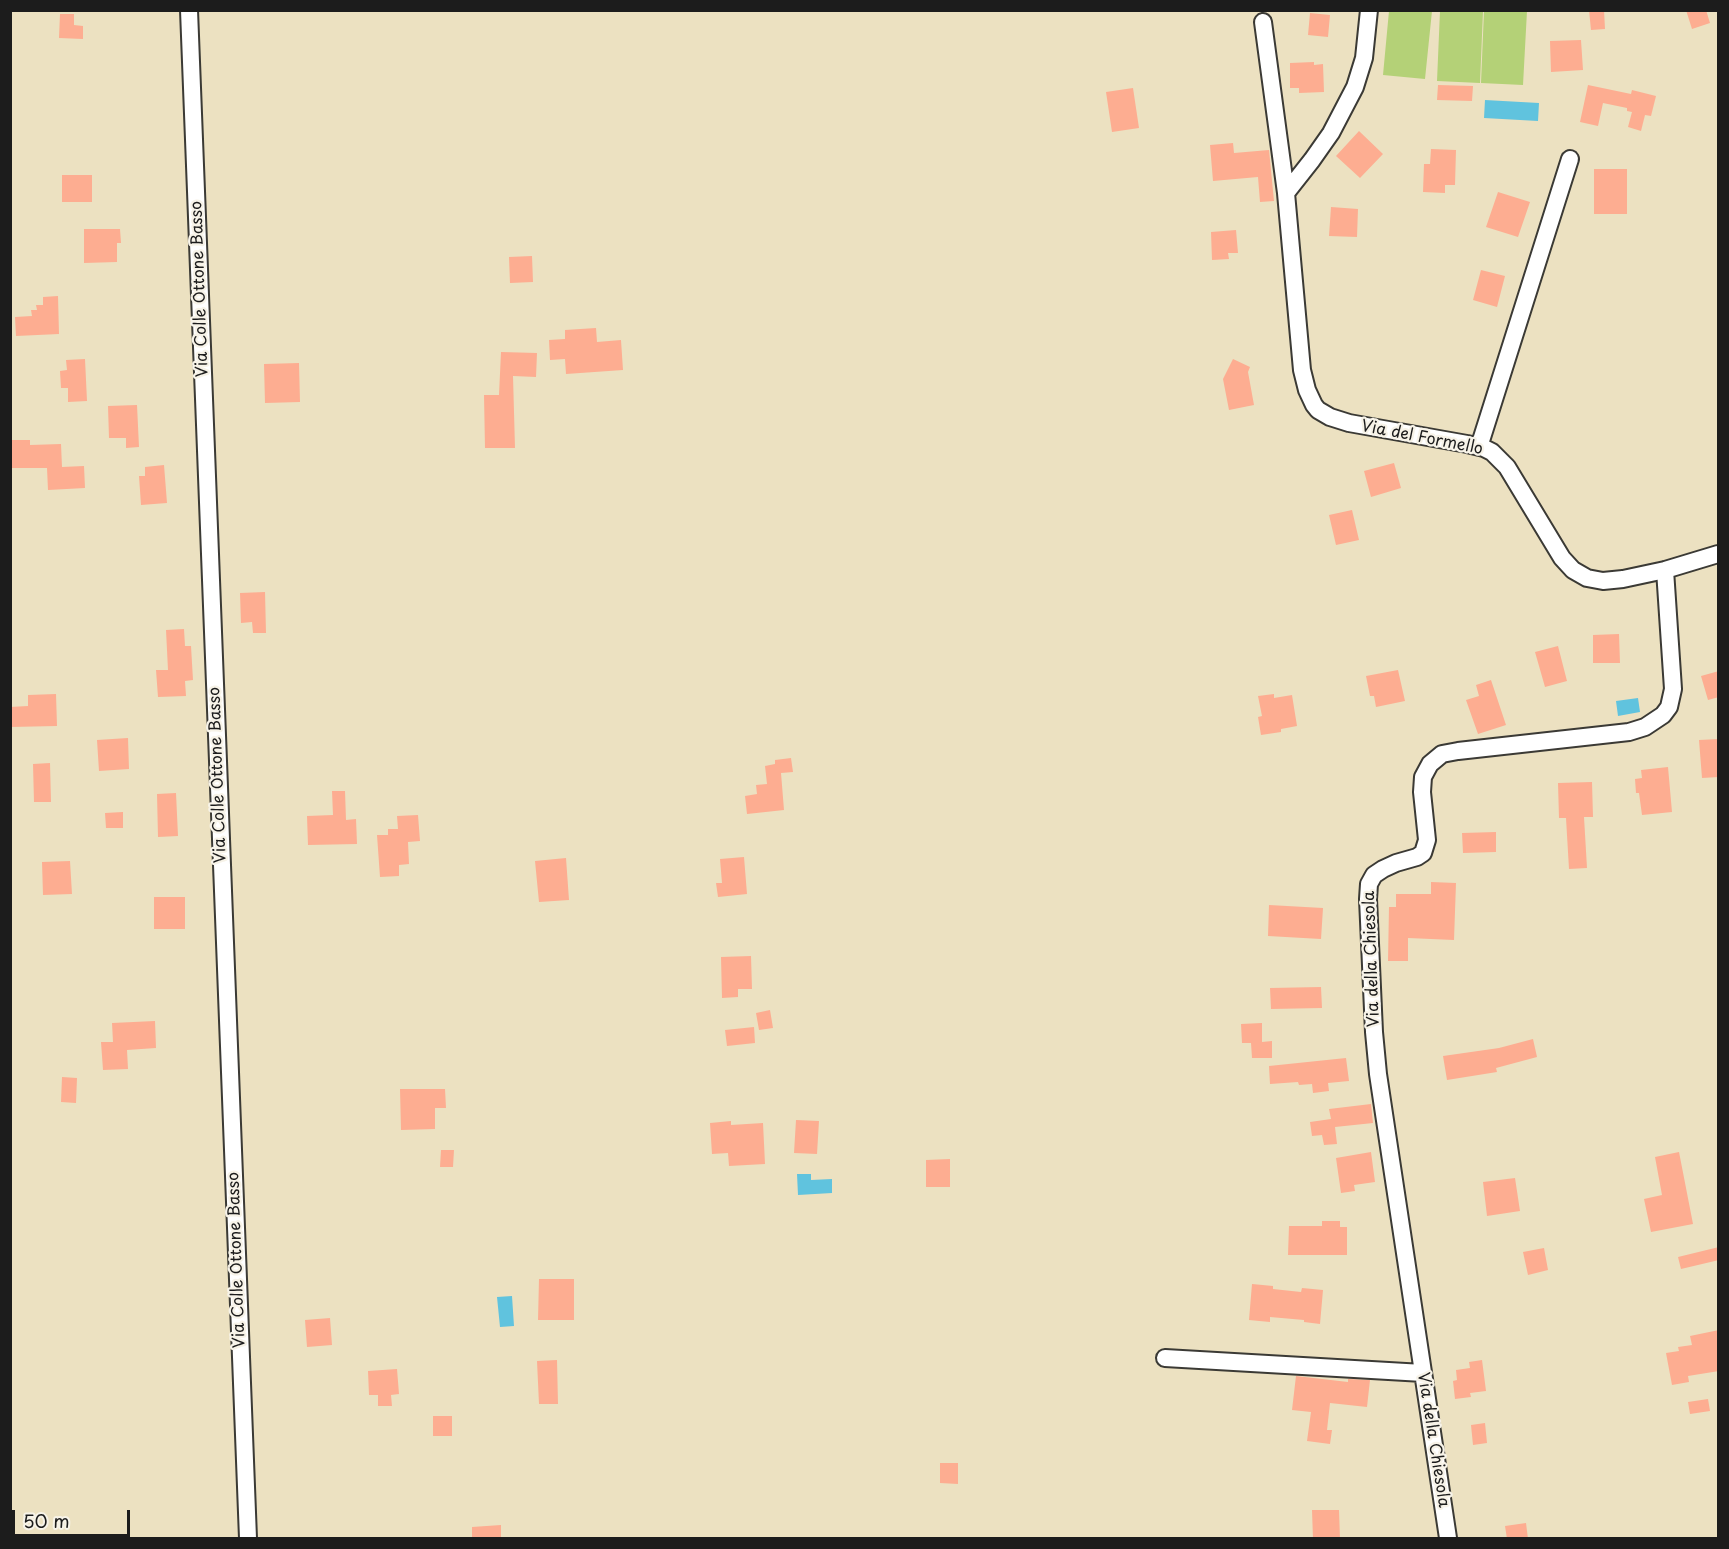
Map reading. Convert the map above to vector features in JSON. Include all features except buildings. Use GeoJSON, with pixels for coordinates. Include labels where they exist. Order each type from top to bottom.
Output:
{"type":"FeatureCollection","features":[{"type":"Feature","properties":{"kind":"street","name":"Via Colle Ottone Basso"},"geometry":{"type":"LineString","coordinates":[[189,10],[248,1539]]}},
{"type":"Feature","properties":{"kind":"street"},"geometry":{"type":"LineString","coordinates":[[1286,193],[1325,141],[1355,87],[1363,65],[1369,10]]}},
{"type":"Feature","properties":{"kind":"street","name":"Via del Formello"},"geometry":{"type":"LineString","coordinates":[[1263,22],[1286,193],[1302,370],[1307,390],[1318,410],[1330,417],[1349,423],[1479,447],[1492,452],[1503,462],[1558,553],[1578,573],[1592,579],[1608,581],[1632,578],[1719,554]]}},
{"type":"Feature","properties":{"kind":"street"},"geometry":{"type":"LineString","coordinates":[[1479,447],[1570,159]]}},
{"type":"Feature","properties":{"kind":"street","name":"Via della Chiesola"},"geometry":{"type":"LineString","coordinates":[[1448,1539],[1378,1074],[1369,884],[1374,876],[1383,869],[1423,853],[1426,836],[1422,782],[1430,764],[1442,754],[1458,750],[1629,732],[1645,727],[1663,715],[1669,707],[1673,690],[1665,570]]}},
{"type":"Feature","properties":{"kind":"street"},"geometry":{"type":"LineString","coordinates":[[1165,1358],[1423,1373]]}},
{"type":"Feature","properties":{"kind":"green space"},"geometry":{"type":"Polygon","coordinates":[[[1389,11],[1432,11],[1425,79],[1383,75],[1389,11]]]}},
{"type":"Feature","properties":{"kind":"green space"},"geometry":{"type":"Polygon","coordinates":[[[1440,11],[1483,11],[1480,83],[1437,81],[1440,11]]]}},
{"type":"Feature","properties":{"kind":"green space"},"geometry":{"type":"Polygon","coordinates":[[[1484,11],[1527,11],[1523,85],[1481,83],[1484,11]]]}},
{"type":"Feature","properties":{"kind":"water"},"geometry":{"type":"Polygon","coordinates":[[[1485,100],[1539,103],[1538,121],[1484,118],[1485,100]]]}},
{"type":"Feature","properties":{"kind":"water"},"geometry":{"type":"Polygon","coordinates":[[[1638,698],[1640,712],[1618,716],[1616,701],[1638,698]]]}},
{"type":"Feature","properties":{"kind":"water"},"geometry":{"type":"Polygon","coordinates":[[[797,1174],[811,1174],[811,1180],[832,1179],[832,1193],[798,1195],[797,1174]]]}},
{"type":"Feature","properties":{"kind":"water"},"geometry":{"type":"Polygon","coordinates":[[[512,1296],[514,1326],[500,1327],[497,1297],[512,1296]]]}}]}
